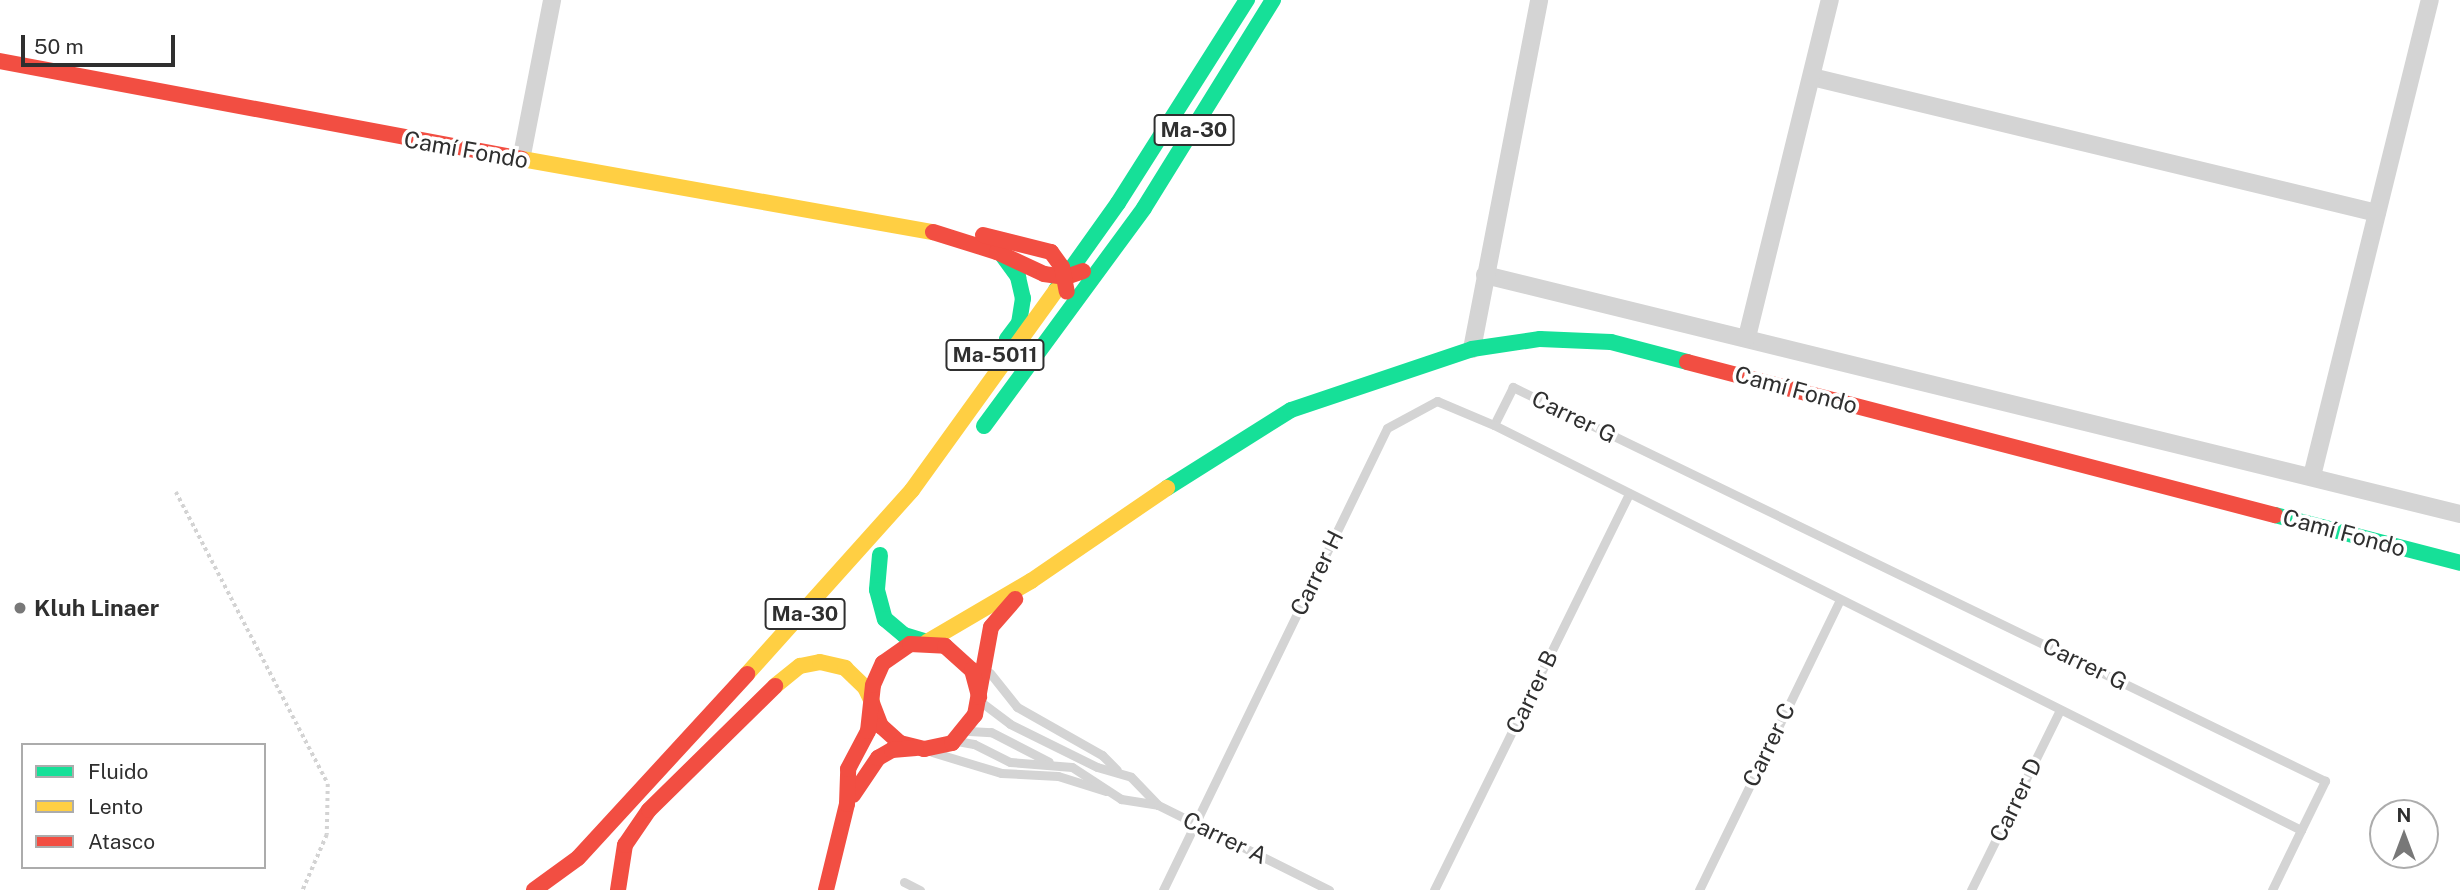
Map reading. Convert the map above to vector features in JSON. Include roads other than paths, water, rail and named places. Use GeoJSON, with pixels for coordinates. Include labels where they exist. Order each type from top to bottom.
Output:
{"type":"FeatureCollection","features":[{"type":"Feature","properties":{"kind":"main road"},"geometry":{"type":"LineString","coordinates":[[1066,277],[1118,203],[1247,0]]}},
{"type":"Feature","properties":{"kind":"main road"},"geometry":{"type":"LineString","coordinates":[[933,232],[1003,256],[1035,271],[1066,277],[1087,267],[1265,0]]}},
{"type":"Feature","properties":{"kind":"main road","name":"Ma-30"},"geometry":{"type":"LineString","coordinates":[[1066,277],[1062,302],[973,438],[1109,257],[1186,144],[1273,0]]}},
{"type":"Feature","properties":{"kind":"main road","name":"Camí Fondo"},"geometry":{"type":"LineString","coordinates":[[0,61],[521,160],[933,232]]}},
{"type":"Feature","properties":{"kind":"main road"},"geometry":{"type":"LineString","coordinates":[[1025,242],[1065,237],[1099,221],[1118,203]]}},
{"type":"Feature","properties":{"kind":"main road"},"geometry":{"type":"LineString","coordinates":[[933,232],[960,231],[1025,242],[1051,252],[1066,277]]}},
{"type":"Feature","properties":{"kind":"main road","name":"Ma-5011"},"geometry":{"type":"LineString","coordinates":[[939,453],[968,394],[1022,316],[1022,288],[1003,256]]}},
{"type":"Feature","properties":{"kind":"main road","name":"Ma-30"},"geometry":{"type":"LineString","coordinates":[[534,890],[578,858],[636,790],[806,613],[939,453],[1066,277]]}},
{"type":"Feature","properties":{"kind":"main road","name":"Camí Fondo"},"geometry":{"type":"LineString","coordinates":[[1031,581],[1261,426],[1347,386],[1472,349],[1539,339],[1611,342],[2460,563]]}},
{"type":"Feature","properties":{"kind":"main road"},"geometry":{"type":"LineString","coordinates":[[906,523],[941,481]]}},
{"type":"Feature","properties":{"kind":"main road","name":"Ma-30"},"geometry":{"type":"LineString","coordinates":[[862,576],[885,550],[877,590],[885,619],[904,635],[927,642]]}},
{"type":"Feature","properties":{"kind":"main road"},"geometry":{"type":"LineString","coordinates":[[826,890],[847,804],[848,769],[868,731],[874,678],[888,657],[902,647],[927,642],[967,621],[1008,591],[1031,581]]}},
{"type":"Feature","properties":{"kind":"main road"},"geometry":{"type":"LineString","coordinates":[[847,804],[875,760],[892,750],[918,748],[955,740],[975,715],[984,652],[995,619],[1031,581]]}},
{"type":"Feature","properties":{"kind":"main road"},"geometry":{"type":"LineString","coordinates":[[927,642],[961,655],[972,670],[979,696]]}},
{"type":"Feature","properties":{"kind":"main road","name":"Ma-30"},"geometry":{"type":"LineString","coordinates":[[556,875],[594,876],[616,890],[630,835],[748,709],[798,647]]}},
{"type":"Feature","properties":{"kind":"main road"},"geometry":{"type":"LineString","coordinates":[[748,709],[800,667],[820,662],[852,672],[872,702],[887,734],[918,748]]}},
{"type":"Feature","properties":{"kind":"main road"},"geometry":{"type":"LineString","coordinates":[[813,890],[831,868]]}},
{"type":"Feature","properties":{"kind":"street"},"geometry":{"type":"LineString","coordinates":[[521,160],[552,0]]}},
{"type":"Feature","properties":{"kind":"street"},"geometry":{"type":"LineString","coordinates":[[1472,349],[1539,0]]}},
{"type":"Feature","properties":{"kind":"street"},"geometry":{"type":"LineString","coordinates":[[1747,337],[1830,0]]}},
{"type":"Feature","properties":{"kind":"street"},"geometry":{"type":"LineString","coordinates":[[2312,476],[2430,0]]}},
{"type":"Feature","properties":{"kind":"street"},"geometry":{"type":"LineString","coordinates":[[1811,77],[2377,213]]}},
{"type":"Feature","properties":{"kind":"street"},"geometry":{"type":"LineString","coordinates":[[1485,275],[1747,337],[2460,514]]}},
{"type":"Feature","properties":{"kind":"lane","name":"Carrer G"},"geometry":{"type":"LineString","coordinates":[[1513,387],[2325,781],[2301,830],[1493,425],[1513,387]]}},
{"type":"Feature","properties":{"kind":"lane","name":"Carrer H"},"geometry":{"type":"LineString","coordinates":[[1194,823],[1387,428],[1437,401],[1493,425]]}},
{"type":"Feature","properties":{"kind":"lane","name":"Carrer B"},"geometry":{"type":"LineString","coordinates":[[1434,890],[1629,493]]}},
{"type":"Feature","properties":{"kind":"lane","name":"Carrer C"},"geometry":{"type":"LineString","coordinates":[[1699,890],[1840,600]]}},
{"type":"Feature","properties":{"kind":"lane"},"geometry":{"type":"LineString","coordinates":[[984,652],[991,678],[1006,698],[1038,722],[1102,755],[1117,770]]}},
{"type":"Feature","properties":{"kind":"lane"},"geometry":{"type":"LineString","coordinates":[[979,696],[983,706],[1010,723],[1097,767],[1117,770],[1131,777],[1158,805]]}},
{"type":"Feature","properties":{"kind":"lane","name":"Carrer D"},"geometry":{"type":"LineString","coordinates":[[1972,890],[2060,709]]}},
{"type":"Feature","properties":{"kind":"lane"},"geometry":{"type":"LineString","coordinates":[[955,740],[968,731],[985,730],[1093,777],[1106,791]]}},
{"type":"Feature","properties":{"kind":"lane"},"geometry":{"type":"LineString","coordinates":[[955,740],[968,742],[1010,762],[1063,765]]}},
{"type":"Feature","properties":{"kind":"lane"},"geometry":{"type":"LineString","coordinates":[[918,748],[1000,773],[1058,776],[1158,805]]}},
{"type":"Feature","properties":{"kind":"lane","name":"Carrer A"},"geometry":{"type":"LineString","coordinates":[[1158,805],[1329,890]]}},
{"type":"Feature","properties":{"kind":"lane"},"geometry":{"type":"LineString","coordinates":[[1163,890],[1194,823]]}},
{"type":"Feature","properties":{"kind":"lane"},"geometry":{"type":"LineString","coordinates":[[2272,890],[2301,830]]}},
{"type":"Feature","properties":{"kind":"lane"},"geometry":{"type":"LineString","coordinates":[[904,882],[920,890]]}},
{"type":"Feature","properties":{"kind":"place","name":"Kluh Linaer"},"geometry":{"type":"Point","coordinates":[20,608]}}]}
